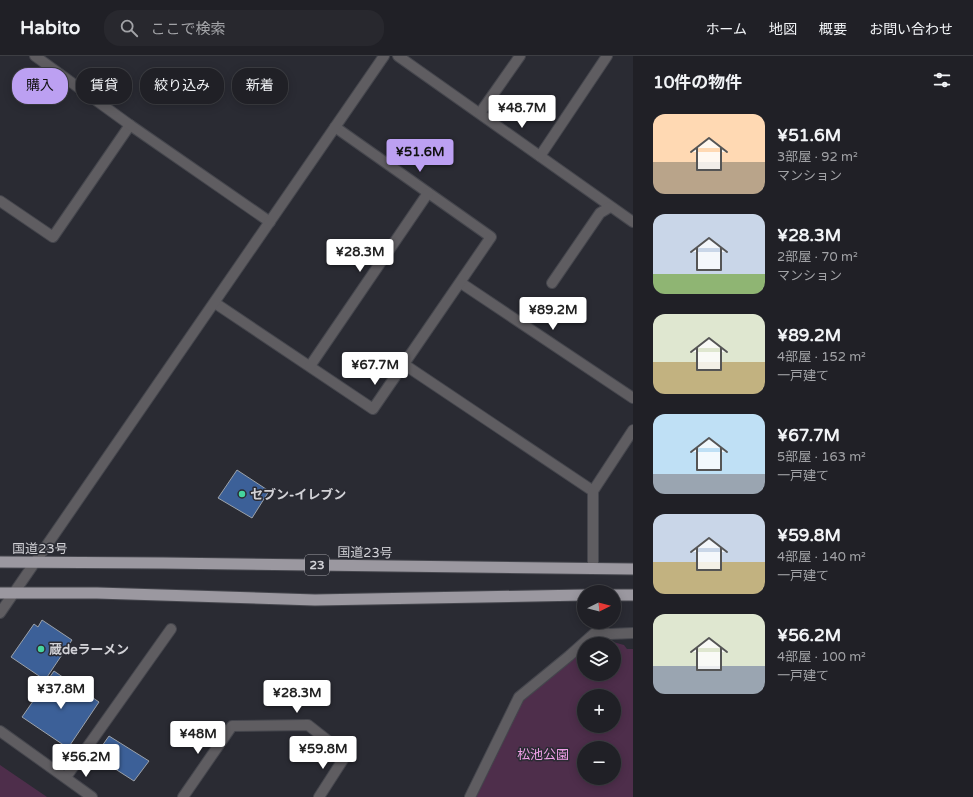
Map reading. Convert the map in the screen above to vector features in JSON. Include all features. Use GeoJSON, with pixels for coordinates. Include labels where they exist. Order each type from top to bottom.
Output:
{"type":"FeatureCollection","features":[{"type":"Feature","properties":{"kind":"highway","name":"国道23号"},"geometry":{"type":"LineString","coordinates":[[0,562],[633,569]]}},
{"type":"Feature","properties":{"kind":"highway"},"geometry":{"type":"LineString","coordinates":[[0,593],[97,593],[315,600],[577,595]]}},
{"type":"Feature","properties":{"kind":"highway"},"geometry":{"type":"LineString","coordinates":[[621,595],[633,596]]}},
{"type":"Feature","properties":{"kind":"street"},"geometry":{"type":"LineString","coordinates":[[36,56],[130,125],[270,222]]}},
{"type":"Feature","properties":{"kind":"street"},"geometry":{"type":"LineString","coordinates":[[0,613],[37,562],[129,426],[215,304],[383,56]]}},
{"type":"Feature","properties":{"kind":"street"},"geometry":{"type":"LineString","coordinates":[[398,56],[633,222]]}},
{"type":"Feature","properties":{"kind":"street"},"geometry":{"type":"LineString","coordinates":[[480,113],[520,56]]}},
{"type":"Feature","properties":{"kind":"street"},"geometry":{"type":"LineString","coordinates":[[540,156],[607,56]]}},
{"type":"Feature","properties":{"kind":"street"},"geometry":{"type":"LineString","coordinates":[[0,201],[53,237],[130,125]]}},
{"type":"Feature","properties":{"kind":"street"},"geometry":{"type":"LineString","coordinates":[[215,304],[373,409],[461,283],[491,237],[335,127]]}},
{"type":"Feature","properties":{"kind":"street"},"geometry":{"type":"LineString","coordinates":[[310,366],[428,193]]}},
{"type":"Feature","properties":{"kind":"street"},"geometry":{"type":"LineString","coordinates":[[552,283],[600,213],[610,207]]}},
{"type":"Feature","properties":{"kind":"street"},"geometry":{"type":"LineString","coordinates":[[461,283],[633,398]]}},
{"type":"Feature","properties":{"kind":"street"},"geometry":{"type":"LineString","coordinates":[[405,365],[593,491]]}},
{"type":"Feature","properties":{"kind":"street"},"geometry":{"type":"LineString","coordinates":[[593,569],[593,491],[633,430]]}},
{"type":"Feature","properties":{"kind":"street"},"geometry":{"type":"LineString","coordinates":[[66,777],[171,629]]}},
{"type":"Feature","properties":{"kind":"street"},"geometry":{"type":"LineString","coordinates":[[470,797],[519,697],[597,631],[610,634],[633,633]]}},
{"type":"Feature","properties":{"kind":"street"},"geometry":{"type":"LineString","coordinates":[[184,797],[232,726],[308,725],[346,755],[319,797]]}},
{"type":"Feature","properties":{"kind":"street"},"geometry":{"type":"LineString","coordinates":[[0,731],[92,797]]}},
{"type":"Feature","properties":{"kind":"green space","name":"松池公園"},"geometry":{"type":"Polygon","coordinates":[[[621,644],[624,645],[627,649],[633,649],[633,797],[476,797],[522,702],[577,655],[577,681],[621,681],[621,644]]]}},
{"type":"Feature","properties":{"kind":"green space"},"geometry":{"type":"Polygon","coordinates":[[[0,765],[47,797],[0,797],[0,765]]]}},
{"type":"Feature","properties":{"kind":"building","name":"セブン-イレブン"},"geometry":{"type":"Polygon","coordinates":[[[237,470],[269,491],[252,518],[218,498],[237,470]]]}},
{"type":"Feature","properties":{"kind":"building","name":"蔵deラーメン"},"geometry":{"type":"Polygon","coordinates":[[[42,620],[72,640],[45,680],[11,657],[34,624],[38,627],[42,620]]]}},
{"type":"Feature","properties":{"kind":"building"},"geometry":{"type":"Polygon","coordinates":[[[54,671],[99,702],[68,748],[22,717],[54,671]]]}},
{"type":"Feature","properties":{"kind":"building"},"geometry":{"type":"Polygon","coordinates":[[[109,736],[149,761],[134,781],[95,756],[109,736]]]}},
{"type":"Feature","properties":{"kind":"place","name":"セブン-イレブン"},"geometry":{"type":"Point","coordinates":[242,494]}},
{"type":"Feature","properties":{"kind":"place","name":"蔵deラーメン"},"geometry":{"type":"Point","coordinates":[41,649]}}]}
